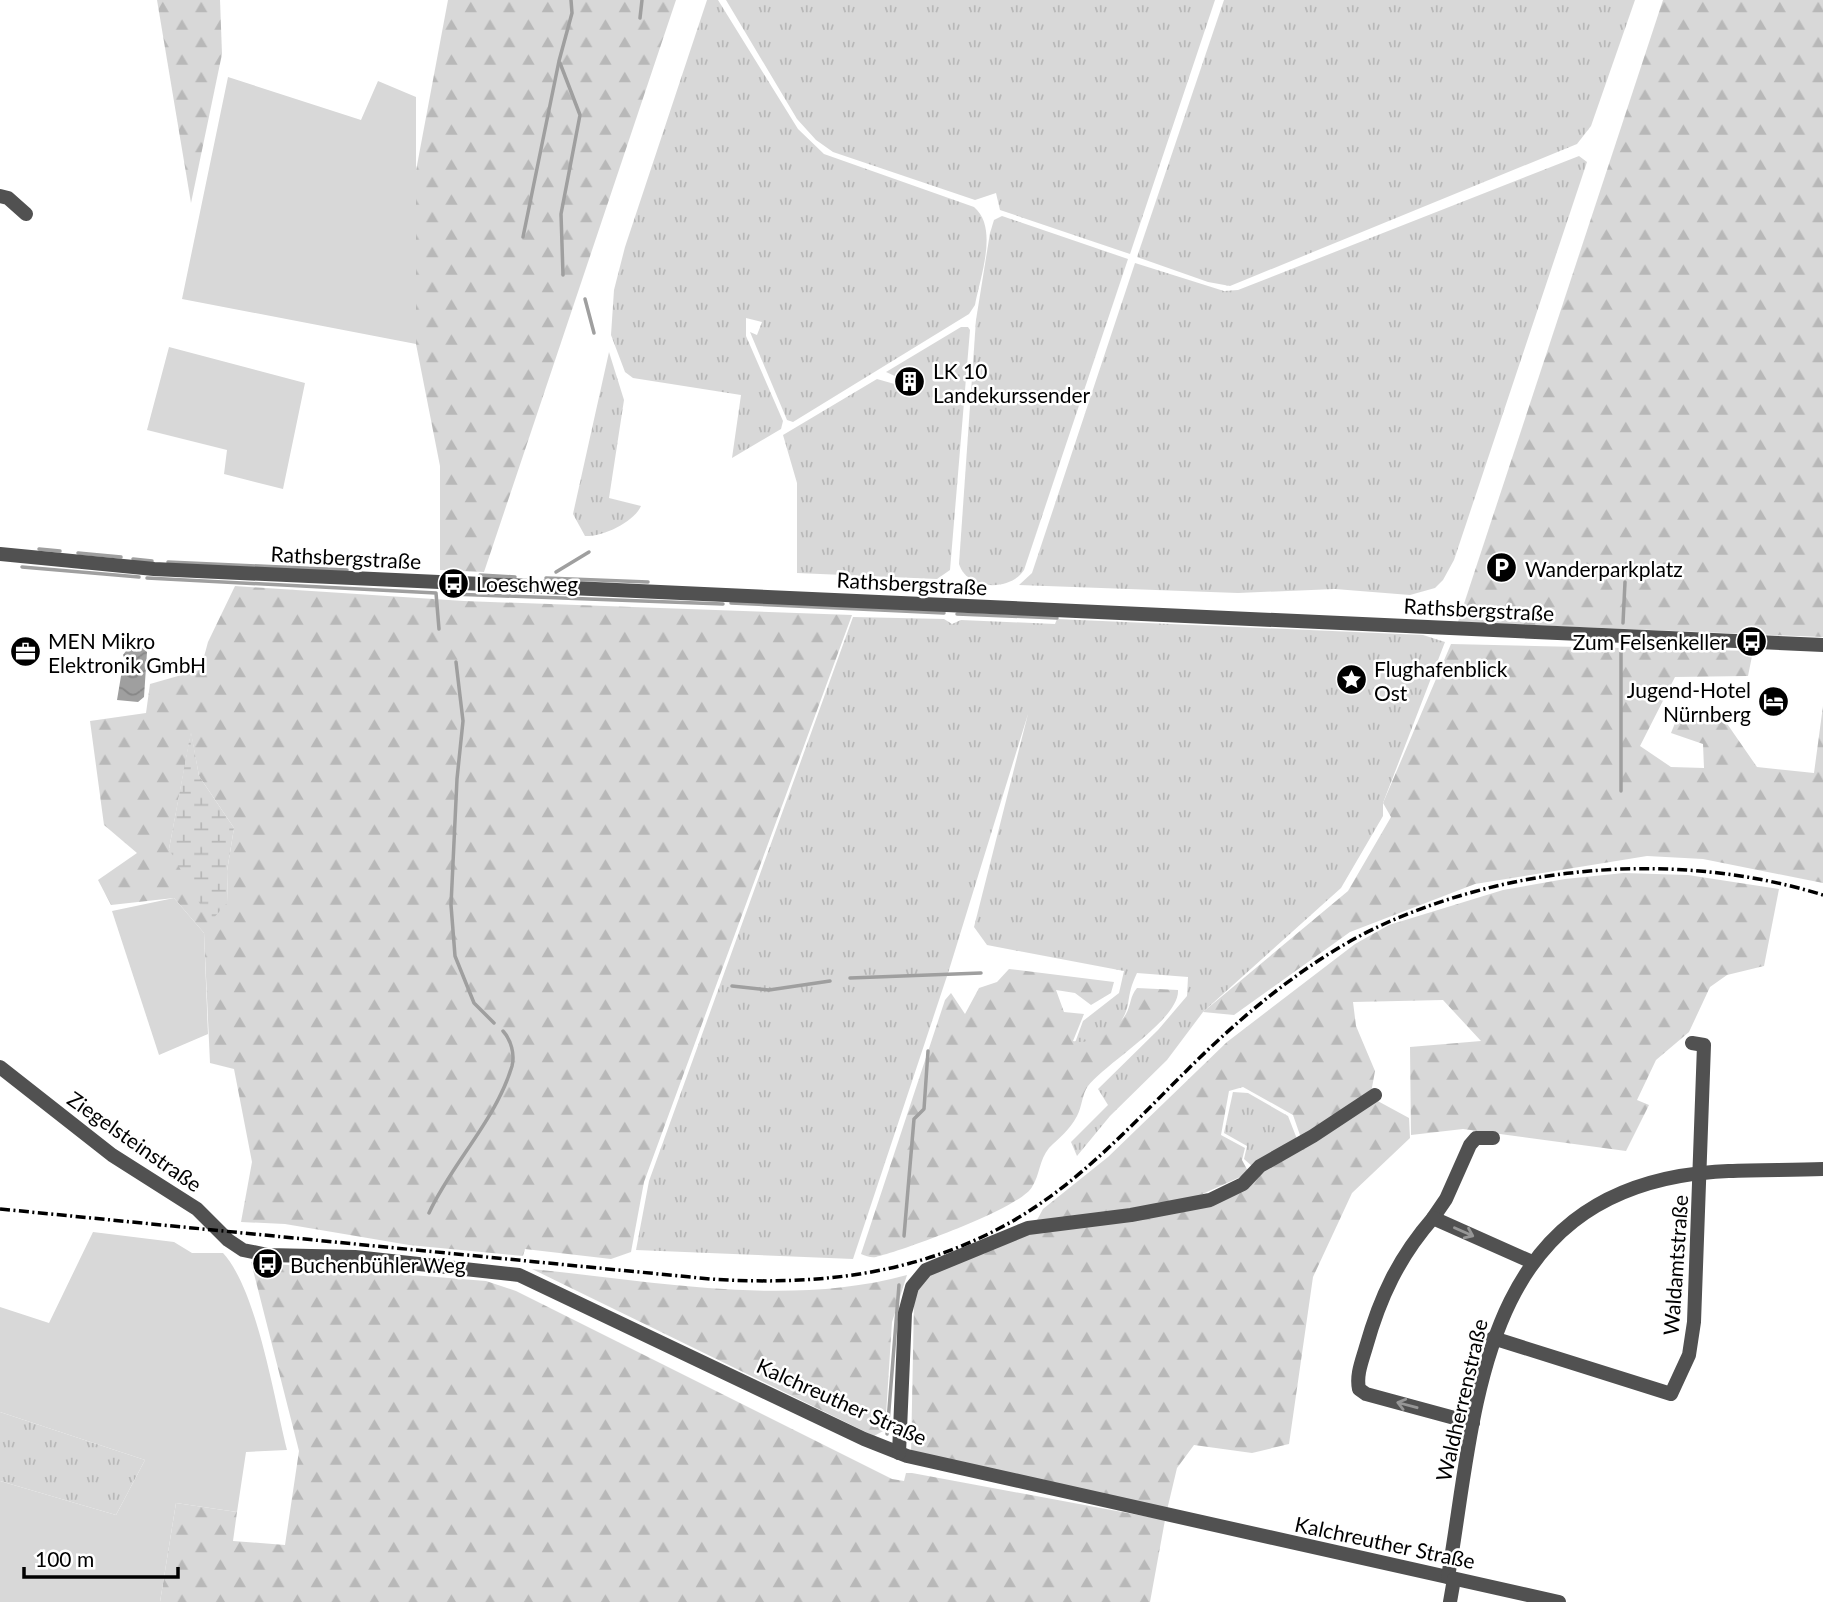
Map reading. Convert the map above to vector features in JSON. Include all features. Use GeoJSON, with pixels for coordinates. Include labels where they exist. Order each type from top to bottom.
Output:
{"type":"FeatureCollection","features":[{"type":"Feature","properties":{"kind":"street"},"geometry":{"type":"LineString","coordinates":[[0,196],[8,198],[26,214]]}},
{"type":"Feature","properties":{"kind":"street","name":"Rathsbergstraße"},"geometry":{"type":"LineString","coordinates":[[0,554],[154,569],[1823,645]]}},
{"type":"Feature","properties":{"kind":"street","name":"Waldamtstraße"},"geometry":{"type":"LineString","coordinates":[[1493,1338],[1671,1394],[1689,1355],[1695,1322],[1702,1173],[1704,1045],[1692,1043]]}},
{"type":"Feature","properties":{"kind":"street","name":"Ziegelsteinstraße"},"geometry":{"type":"LineString","coordinates":[[0,1067],[112,1155],[197,1209],[228,1240],[243,1250]]}},
{"type":"Feature","properties":{"kind":"street"},"geometry":{"type":"LineString","coordinates":[[899,1453],[905,1313],[912,1287],[926,1270],[1028,1228],[1131,1215],[1210,1199],[1243,1184],[1260,1166],[1313,1136],[1375,1095]]}},
{"type":"Feature","properties":{"kind":"street"},"geometry":{"type":"LineString","coordinates":[[1473,1423],[1366,1394],[1359,1389],[1357,1381],[1378,1304],[1412,1242],[1433,1218],[1455,1182],[1470,1144],[1476,1139],[1493,1138]]}},
{"type":"Feature","properties":{"kind":"street","name":"Waldherrenstraße"},"geometry":{"type":"LineString","coordinates":[[1450,1602],[1473,1423],[1493,1338],[1514,1289],[1532,1262],[1580,1217],[1602,1203],[1657,1181],[1702,1173],[1823,1169]]}},
{"type":"Feature","properties":{"kind":"street"},"geometry":{"type":"LineString","coordinates":[[1433,1218],[1532,1262]]}},
{"type":"Feature","properties":{"kind":"street","name":"Kalchreuther Straße"},"geometry":{"type":"LineString","coordinates":[[243,1250],[260,1254],[355,1257],[519,1275],[899,1453],[1067,1494],[1559,1602]]}},
{"type":"Feature","properties":{"kind":"green space"},"geometry":{"type":"Polygon","coordinates":[[[157,0],[220,0],[222,54],[191,203],[157,0]]]}},
{"type":"Feature","properties":{"kind":"green space"},"geometry":{"type":"Polygon","coordinates":[[[448,0],[676,0],[484,572],[440,570],[440,466],[416,344],[415,176],[448,0]]]}},
{"type":"Feature","properties":{"kind":"green space"},"geometry":{"type":"Polygon","coordinates":[[[707,0],[718,0],[798,129],[824,154],[974,207],[981,216],[987,240],[975,305],[969,314],[793,422],[787,420],[750,332],[757,335],[762,322],[746,318],[746,336],[783,421],[781,429],[732,458],[741,395],[633,378],[625,372],[611,335],[614,290],[625,247],[707,0]]]}},
{"type":"Feature","properties":{"kind":"green space"},"geometry":{"type":"Polygon","coordinates":[[[726,0],[1215,0],[1130,254],[1000,210],[996,193],[975,200],[833,152],[816,140],[797,119],[726,0]]]}},
{"type":"Feature","properties":{"kind":"green space"},"geometry":{"type":"Polygon","coordinates":[[[1224,0],[1635,0],[1591,126],[1577,144],[1230,286],[1208,282],[1137,257],[1224,0]]]}},
{"type":"Feature","properties":{"kind":"green space"},"geometry":{"type":"Polygon","coordinates":[[[1663,0],[1823,0],[1823,637],[1458,622],[1663,0]]]}},
{"type":"Feature","properties":{"kind":"green space"},"geometry":{"type":"Polygon","coordinates":[[[228,77],[361,120],[378,81],[416,97],[416,344],[182,299],[228,77]]]}},
{"type":"Feature","properties":{"kind":"green space"},"geometry":{"type":"Polygon","coordinates":[[[1579,156],[1587,162],[1454,560],[1443,580],[1435,588],[1410,595],[1335,589],[1238,593],[1019,585],[1032,573],[1135,263],[1224,291],[1238,290],[1579,156]]]}},
{"type":"Feature","properties":{"kind":"green space"},"geometry":{"type":"Polygon","coordinates":[[[1002,216],[1128,259],[1024,570],[1009,582],[989,585],[971,579],[959,564],[976,320],[990,233],[994,220],[1002,216]]]}},
{"type":"Feature","properties":{"kind":"green space"},"geometry":{"type":"Polygon","coordinates":[[[961,327],[968,327],[970,330],[950,570],[937,579],[797,573],[797,483],[783,435],[877,379],[912,389],[915,379],[907,377],[906,381],[886,372],[961,327]]]}},
{"type":"Feature","properties":{"kind":"green space"},"geometry":{"type":"Polygon","coordinates":[[[169,347],[305,383],[283,489],[224,474],[227,450],[147,430],[169,347]]]}},
{"type":"Feature","properties":{"kind":"green space"},"geometry":{"type":"Polygon","coordinates":[[[609,352],[624,400],[609,498],[641,506],[632,518],[617,527],[600,534],[585,536],[573,514],[609,352]]]}},
{"type":"Feature","properties":{"kind":"green space"},"geometry":{"type":"Polygon","coordinates":[[[235,586],[464,601],[852,615],[644,1182],[631,1252],[611,1259],[525,1249],[523,1256],[409,1245],[285,1224],[241,1222],[252,1162],[234,1069],[210,1063],[204,933],[174,898],[111,905],[98,880],[137,853],[104,825],[90,721],[146,713],[150,684],[206,668],[202,664],[208,642],[235,586]],[[191,733],[169,849],[228,902],[227,871],[234,828],[199,776],[191,733]]]}},
{"type":"Feature","properties":{"kind":"green space"},"geometry":{"type":"Polygon","coordinates":[[[853,617],[944,619],[952,624],[961,620],[1055,624],[1057,619],[1423,635],[1445,642],[1383,803],[1383,816],[1341,888],[1203,1012],[1167,1060],[1110,1116],[1077,1156],[1071,1142],[1108,1105],[1098,1089],[1158,1030],[1187,996],[1188,977],[1137,973],[1126,1012],[1118,1025],[1089,1051],[1072,1051],[1083,1021],[1119,993],[1124,971],[987,945],[974,927],[1028,714],[949,970],[853,1259],[636,1250],[649,1181],[853,617]]]}},
{"type":"Feature","properties":{"kind":"green space"},"geometry":{"type":"Polygon","coordinates":[[[1451,644],[1753,651],[1748,676],[1675,677],[1640,746],[1671,767],[1704,768],[1703,744],[1671,733],[1680,711],[1721,715],[1757,767],[1814,773],[1823,706],[1823,883],[1703,859],[1647,856],[1475,884],[1350,932],[1234,1015],[1203,1012],[1348,891],[1391,817],[1383,803],[1451,644]]]}},
{"type":"Feature","properties":{"kind":"green space"},"geometry":{"type":"Polygon","coordinates":[[[191,731],[199,776],[234,828],[227,871],[228,902],[210,922],[169,849],[191,731]]]}},
{"type":"Feature","properties":{"kind":"green space"},"geometry":{"type":"Polygon","coordinates":[[[1624,873],[1688,875],[1779,889],[1764,966],[1727,975],[1710,987],[1689,1032],[1656,1060],[1637,1100],[1649,1105],[1626,1151],[1463,1129],[1411,1135],[1410,1047],[1481,1041],[1443,1000],[1353,1002],[1356,1026],[1375,1071],[1371,1093],[1301,1138],[1293,1115],[1243,1087],[1229,1091],[1221,1135],[1245,1148],[1242,1160],[1249,1173],[1187,1201],[1069,1219],[1037,1220],[1043,1209],[1108,1157],[1227,1042],[1355,944],[1389,925],[1503,890],[1565,879],[1624,873]]]}},
{"type":"Feature","properties":{"kind":"green space"},"geometry":{"type":"Polygon","coordinates":[[[174,898],[204,933],[208,1034],[159,1055],[112,911],[174,898]]]}},
{"type":"Feature","properties":{"kind":"green space"},"geometry":{"type":"Polygon","coordinates":[[[1009,969],[1114,982],[1111,993],[1091,1005],[1075,993],[1056,990],[1064,1012],[1084,1014],[1073,1041],[1080,1042],[1103,1036],[1116,1026],[1126,1014],[1137,988],[1178,990],[1175,1002],[1155,1027],[1088,1086],[1074,1121],[1049,1148],[1035,1182],[1023,1196],[985,1217],[910,1246],[876,1257],[861,1254],[945,1000],[951,993],[965,1014],[979,988],[997,982],[1009,969]]]}},
{"type":"Feature","properties":{"kind":"green space"},"geometry":{"type":"Polygon","coordinates":[[[1233,1092],[1248,1093],[1288,1116],[1297,1139],[1253,1167],[1244,1159],[1247,1146],[1224,1133],[1233,1092]]]}},
{"type":"Feature","properties":{"kind":"green space"},"geometry":{"type":"Polygon","coordinates":[[[1374,1099],[1409,1118],[1410,1138],[1352,1193],[1313,1277],[1289,1444],[1252,1453],[1194,1445],[1177,1468],[1167,1510],[911,1454],[914,1302],[920,1284],[928,1273],[1032,1232],[1208,1202],[1374,1099]]]}},
{"type":"Feature","properties":{"kind":"green space"},"geometry":{"type":"Polygon","coordinates":[[[93,1232],[174,1242],[192,1253],[223,1253],[246,1292],[255,1318],[287,1450],[246,1452],[237,1512],[176,1503],[160,1602],[0,1602],[0,1481],[116,1515],[145,1460],[0,1412],[0,1307],[49,1323],[93,1232]]]}},
{"type":"Feature","properties":{"kind":"green space"},"geometry":{"type":"Polygon","coordinates":[[[251,1262],[486,1281],[516,1291],[892,1479],[904,1481],[906,1473],[912,1473],[1165,1520],[1150,1602],[160,1602],[176,1503],[237,1512],[233,1541],[285,1545],[299,1451],[251,1262]]]}},
{"type":"Feature","properties":{"kind":"green space"},"geometry":{"type":"Polygon","coordinates":[[[532,1269],[672,1285],[768,1291],[861,1285],[907,1275],[892,1322],[885,1430],[874,1436],[532,1269]]]}},
{"type":"Feature","properties":{"kind":"green space"},"geometry":{"type":"Polygon","coordinates":[[[0,1412],[145,1460],[116,1515],[0,1481],[0,1412]]]}},
{"type":"Feature","properties":{"kind":"water"},"geometry":{"type":"Polygon","coordinates":[[[143,648],[147,652],[144,697],[138,702],[117,700],[121,676],[128,667],[123,655],[126,651],[143,648]]]}},
{"type":"Feature","properties":{"kind":"waterway"},"geometry":{"type":"LineString","coordinates":[[523,237],[559,61],[572,13],[571,0]]}},
{"type":"Feature","properties":{"kind":"waterway"},"geometry":{"type":"LineString","coordinates":[[640,18],[642,0]]}},
{"type":"Feature","properties":{"kind":"waterway"},"geometry":{"type":"LineString","coordinates":[[560,63],[580,115],[561,214],[563,275]]}},
{"type":"Feature","properties":{"kind":"waterway"},"geometry":{"type":"LineString","coordinates":[[585,299],[594,333]]}},
{"type":"Feature","properties":{"kind":"waterway"},"geometry":{"type":"LineString","coordinates":[[39,549],[60,551]]}},
{"type":"Feature","properties":{"kind":"waterway"},"geometry":{"type":"LineString","coordinates":[[556,572],[589,552]]}},
{"type":"Feature","properties":{"kind":"waterway"},"geometry":{"type":"LineString","coordinates":[[78,553],[121,557]]}},
{"type":"Feature","properties":{"kind":"waterway"},"geometry":{"type":"LineString","coordinates":[[133,559],[152,561]]}},
{"type":"Feature","properties":{"kind":"waterway"},"geometry":{"type":"LineString","coordinates":[[168,562],[347,570]]}},
{"type":"Feature","properties":{"kind":"waterway"},"geometry":{"type":"LineString","coordinates":[[22,567],[139,577]]}},
{"type":"Feature","properties":{"kind":"waterway"},"geometry":{"type":"LineString","coordinates":[[480,575],[515,577]]}},
{"type":"Feature","properties":{"kind":"waterway"},"geometry":{"type":"LineString","coordinates":[[147,578],[436,593],[439,629]]}},
{"type":"Feature","properties":{"kind":"waterway"},"geometry":{"type":"LineString","coordinates":[[546,578],[648,582]]}},
{"type":"Feature","properties":{"kind":"waterway"},"geometry":{"type":"LineString","coordinates":[[1623,623],[1625,582]]}},
{"type":"Feature","properties":{"kind":"waterway"},"geometry":{"type":"LineString","coordinates":[[451,594],[723,604]]}},
{"type":"Feature","properties":{"kind":"waterway"},"geometry":{"type":"LineString","coordinates":[[731,603],[944,613]]}},
{"type":"Feature","properties":{"kind":"waterway"},"geometry":{"type":"LineString","coordinates":[[957,614],[1057,618]]}},
{"type":"Feature","properties":{"kind":"waterway"},"geometry":{"type":"LineString","coordinates":[[1621,647],[1621,791]]}},
{"type":"Feature","properties":{"kind":"waterway"},"geometry":{"type":"LineString","coordinates":[[456,662],[463,721],[457,779],[451,905],[455,956],[474,1003],[494,1023]]}},
{"type":"Feature","properties":{"kind":"waterway"},"geometry":{"type":"LineString","coordinates":[[850,978],[981,973]]}},
{"type":"Feature","properties":{"kind":"waterway"},"geometry":{"type":"LineString","coordinates":[[732,986],[769,990],[830,981]]}},
{"type":"Feature","properties":{"kind":"waterway"},"geometry":{"type":"LineString","coordinates":[[429,1213],[505,1086],[512,1066],[513,1052],[503,1031]]}},
{"type":"Feature","properties":{"kind":"waterway"},"geometry":{"type":"LineString","coordinates":[[904,1236],[914,1119],[924,1109],[928,1051]]}},
{"type":"Feature","properties":{"kind":"waterway"},"geometry":{"type":"LineString","coordinates":[[887,1434],[899,1285]]}},
{"type":"Feature","properties":{"kind":"railway"},"geometry":{"type":"LineString","coordinates":[[0,1209],[710,1279],[789,1280],[865,1273],[903,1265],[975,1240],[1040,1204],[1092,1163],[1212,1046],[1272,994],[1361,935],[1436,903],[1545,876],[1601,870],[1714,872],[1769,881],[1823,895]]}},
{"type":"Feature","properties":{"kind":"place","name":"LK 10 Landekurssender"},"geometry":{"type":"Point","coordinates":[910,382]}},
{"type":"Feature","properties":{"kind":"place","name":"Wanderparkplatz"},"geometry":{"type":"Point","coordinates":[1502,568]}},
{"type":"Feature","properties":{"kind":"place","name":"Loeschweg"},"geometry":{"type":"Point","coordinates":[453,583]}},
{"type":"Feature","properties":{"kind":"place","name":"Zum Felsenkeller"},"geometry":{"type":"Point","coordinates":[1751,641]}},
{"type":"Feature","properties":{"kind":"place","name":"MEN Mikro Elektronik GmbH"},"geometry":{"type":"Point","coordinates":[25,652]}},
{"type":"Feature","properties":{"kind":"place","name":"Flughafenblick Ost"},"geometry":{"type":"Point","coordinates":[1351,680]}},
{"type":"Feature","properties":{"kind":"place","name":"Jugend-Hotel Nürnberg"},"geometry":{"type":"Point","coordinates":[1774,701]}},
{"type":"Feature","properties":{"kind":"place","name":"Buchenbühler Weg"},"geometry":{"type":"Point","coordinates":[267,1264]}}]}
